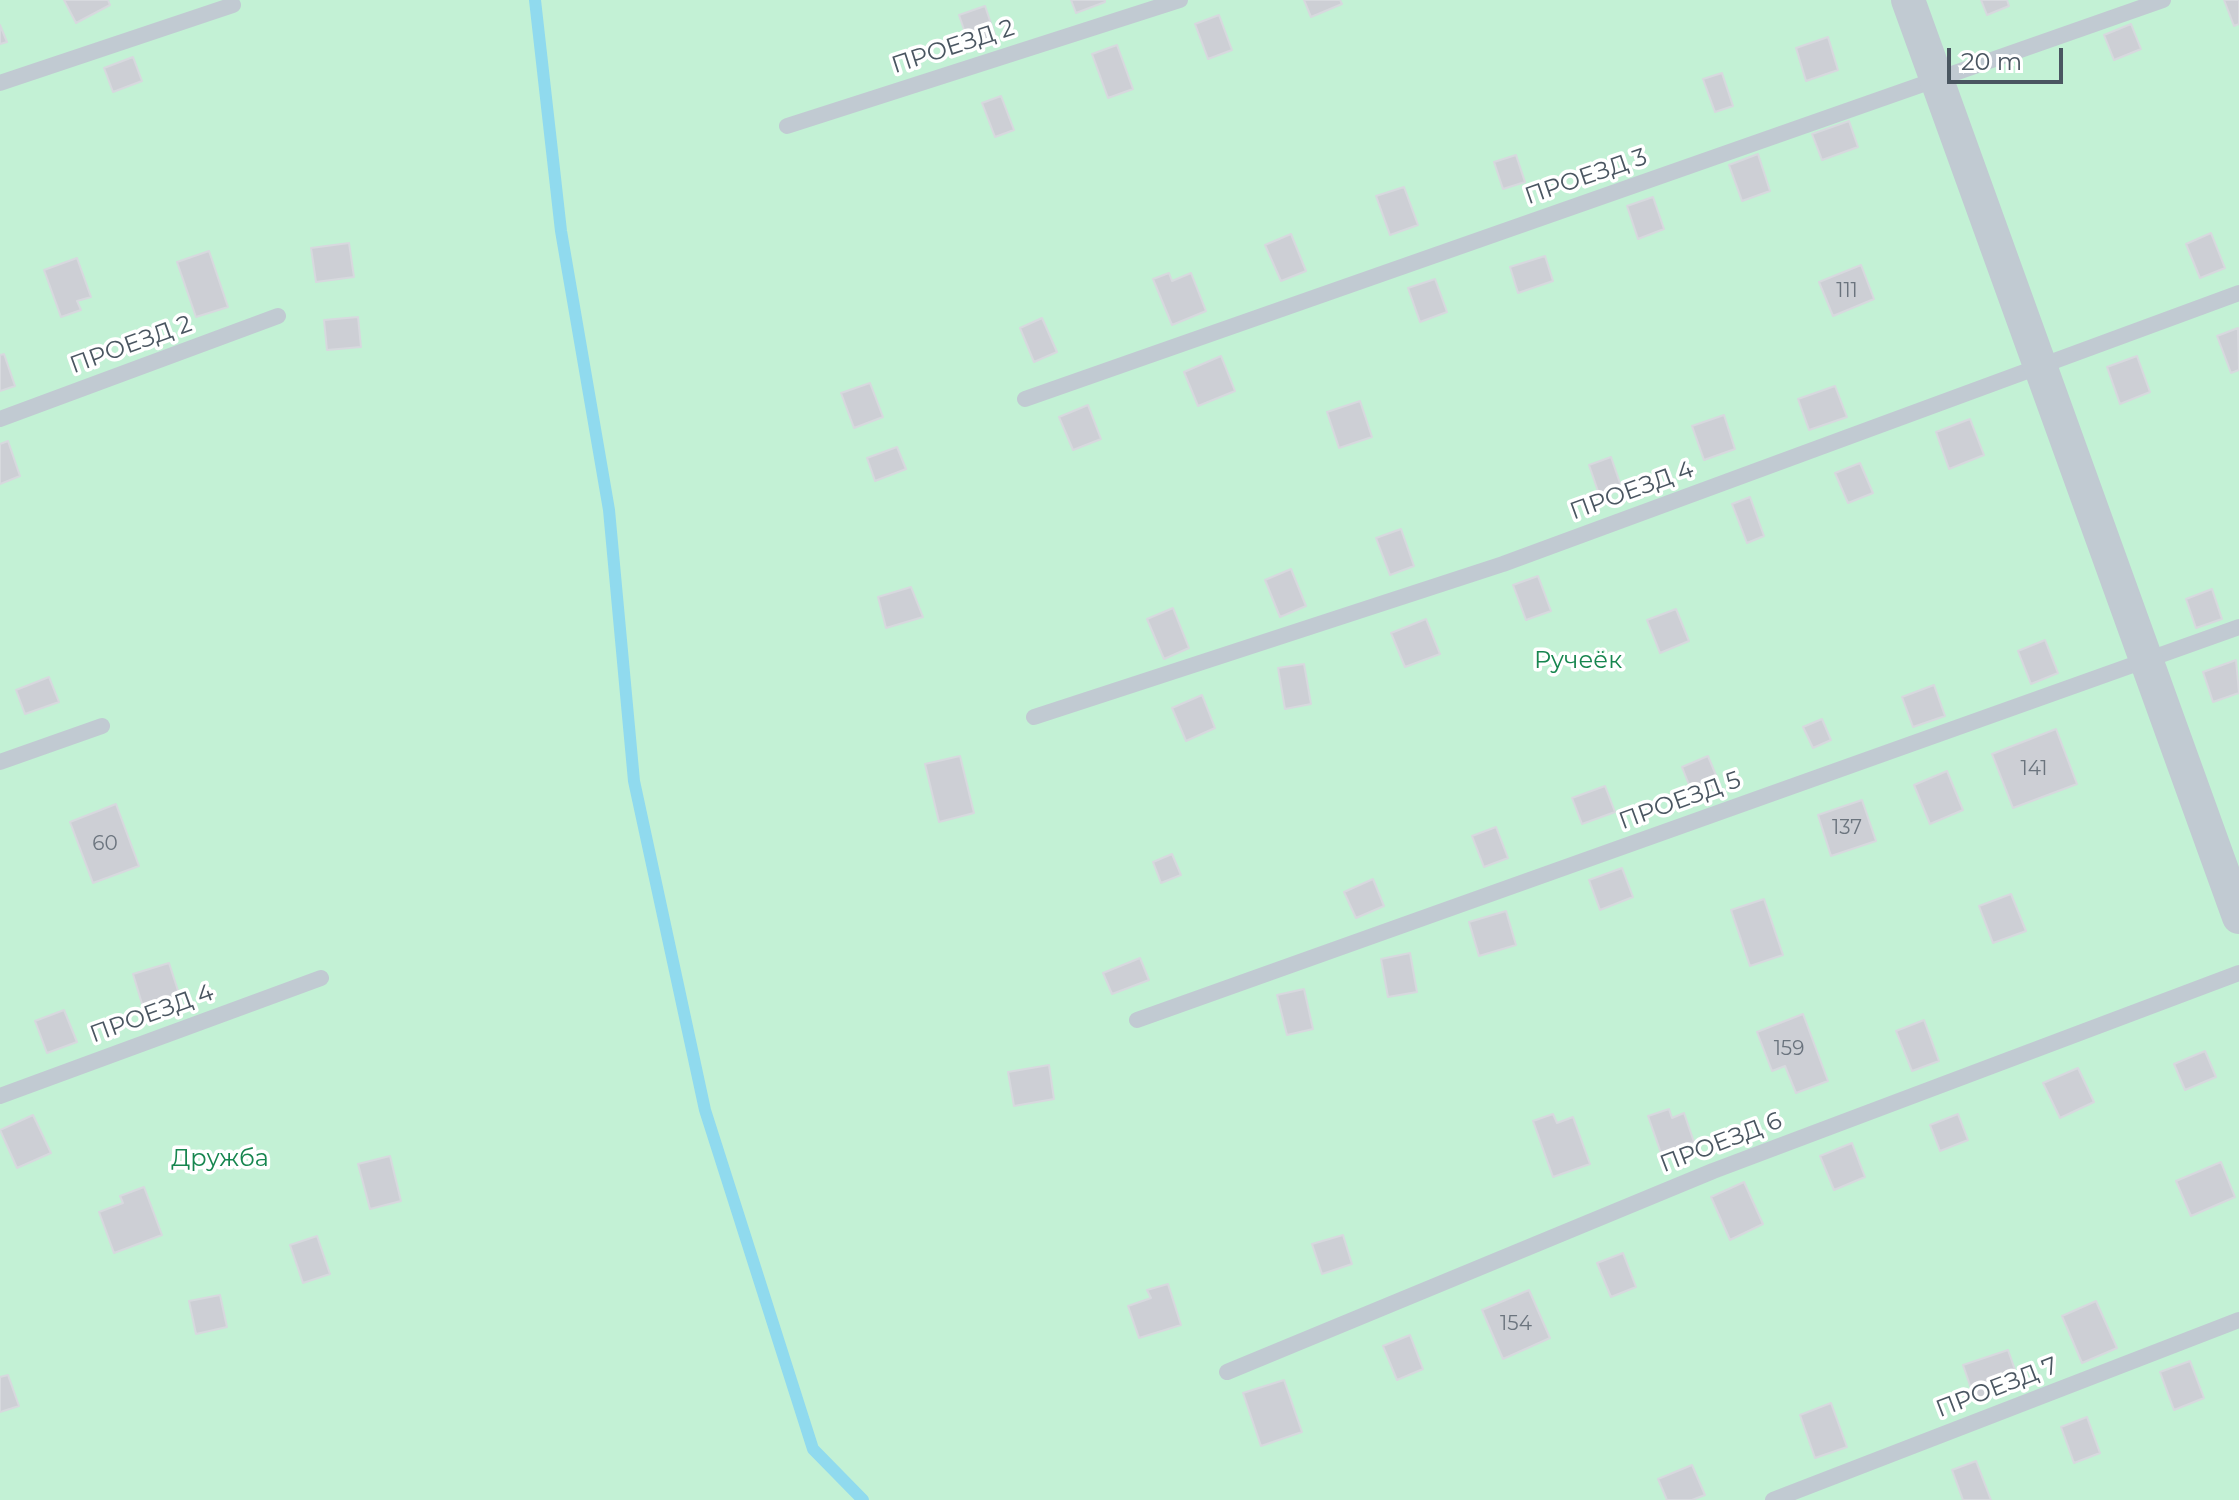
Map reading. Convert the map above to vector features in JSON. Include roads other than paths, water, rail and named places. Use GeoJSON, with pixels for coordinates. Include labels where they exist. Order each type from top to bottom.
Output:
{"type":"FeatureCollection","features":[{"type":"Feature","properties":{"kind":"street"},"geometry":{"type":"LineString","coordinates":[[1908,0],[2239,917]]}},
{"type":"Feature","properties":{"kind":"lane","name":"ПРОЕЗД 2"},"geometry":{"type":"LineString","coordinates":[[787,126],[1180,0]]}},
{"type":"Feature","properties":{"kind":"lane","name":"ПРОЕЗД 3"},"geometry":{"type":"LineString","coordinates":[[1025,399],[2163,0]]}},
{"type":"Feature","properties":{"kind":"lane"},"geometry":{"type":"LineString","coordinates":[[0,83],[233,5]]}},
{"type":"Feature","properties":{"kind":"lane","name":"ПРОЕЗД 4"},"geometry":{"type":"LineString","coordinates":[[1034,717],[1503,564],[2239,293]]}},
{"type":"Feature","properties":{"kind":"lane","name":"ПРОЕЗД 2"},"geometry":{"type":"LineString","coordinates":[[0,419],[278,316]]}},
{"type":"Feature","properties":{"kind":"lane","name":"ПРОЕЗД 5"},"geometry":{"type":"LineString","coordinates":[[1137,1020],[2239,627]]}},
{"type":"Feature","properties":{"kind":"lane"},"geometry":{"type":"LineString","coordinates":[[0,762],[102,726]]}},
{"type":"Feature","properties":{"kind":"lane","name":"ПРОЕЗД 6"},"geometry":{"type":"LineString","coordinates":[[1227,1372],[1713,1171],[2239,973]]}},
{"type":"Feature","properties":{"kind":"lane","name":"ПРОЕЗД 4"},"geometry":{"type":"LineString","coordinates":[[0,1096],[321,978]]}},
{"type":"Feature","properties":{"kind":"lane","name":"ПРОЕЗД 7"},"geometry":{"type":"LineString","coordinates":[[1773,1500],[2239,1320]]}},
{"type":"Feature","properties":{"kind":"waterway"},"geometry":{"type":"LineString","coordinates":[[535,0],[561,231],[609,510],[634,781],[705,1110],[813,1449],[863,1500]]}},
{"type":"Feature","properties":{"kind":"park label","name":"Ручеёк"},"geometry":{"type":"Point","coordinates":[1578,661]}},
{"type":"Feature","properties":{"kind":"park label","name":"Дружба"},"geometry":{"type":"Point","coordinates":[220,1159]}}]}
